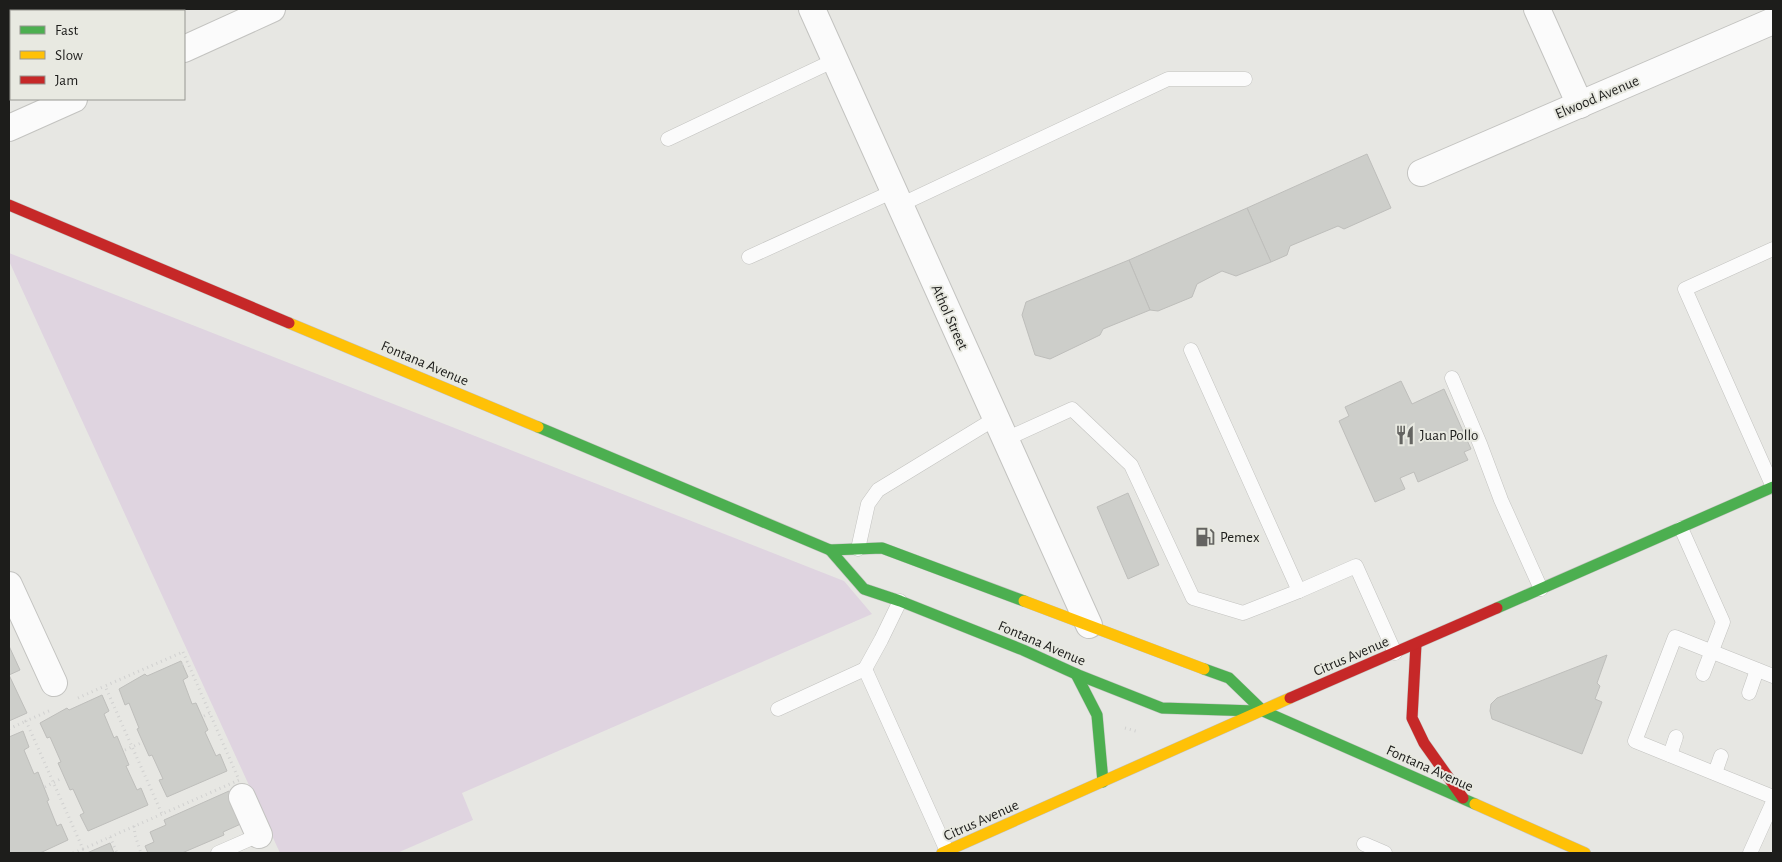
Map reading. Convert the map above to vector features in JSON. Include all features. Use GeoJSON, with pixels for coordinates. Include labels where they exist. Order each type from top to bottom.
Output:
{"type":"FeatureCollection","features":[{"type":"Feature","properties":{"kind":"main road","name":"Fontana Avenue"},"geometry":{"type":"LineString","coordinates":[[9,205],[830,550],[882,548],[1229,678],[1262,711],[1585,853]]}},
{"type":"Feature","properties":{"kind":"main road","name":"Citrus Avenue"},"geometry":{"type":"LineString","coordinates":[[953,851],[1262,711],[1773,487]]}},
{"type":"Feature","properties":{"kind":"main road","name":"Fontana Avenue"},"geometry":{"type":"LineString","coordinates":[[830,550],[864,589],[900,601],[1023,650],[1076,674],[1162,708],[1262,711]]}},
{"type":"Feature","properties":{"kind":"main road"},"geometry":{"type":"LineString","coordinates":[[1416,644],[1412,718],[1424,743],[1463,798]]}},
{"type":"Feature","properties":{"kind":"main road"},"geometry":{"type":"LineString","coordinates":[[1076,674],[1097,715],[1103,782]]}},
{"type":"Feature","properties":{"kind":"street"},"geometry":{"type":"LineString","coordinates":[[185,49],[272,9]]}},
{"type":"Feature","properties":{"kind":"street","name":"Athol Street"},"geometry":{"type":"LineString","coordinates":[[812,9],[1089,625]]}},
{"type":"Feature","properties":{"kind":"street"},"geometry":{"type":"LineString","coordinates":[[1536,9],[1580,105]]}},
{"type":"Feature","properties":{"kind":"street","name":"Elwood Avenue"},"geometry":{"type":"LineString","coordinates":[[1421,173],[1773,21]]}},
{"type":"Feature","properties":{"kind":"street"},"geometry":{"type":"LineString","coordinates":[[9,128],[72,100]]}},
{"type":"Feature","properties":{"kind":"street"},"geometry":{"type":"LineString","coordinates":[[9,585],[62,692]]}},
{"type":"Feature","properties":{"kind":"street"},"geometry":{"type":"LineString","coordinates":[[242,797],[260,835]]}},
{"type":"Feature","properties":{"kind":"lane"},"geometry":{"type":"LineString","coordinates":[[668,139],[835,60]]}},
{"type":"Feature","properties":{"kind":"lane"},"geometry":{"type":"LineString","coordinates":[[749,256],[897,198],[1168,78],[1245,79]]}},
{"type":"Feature","properties":{"kind":"lane"},"geometry":{"type":"LineString","coordinates":[[1773,249],[1684,289],[1773,487]]}},
{"type":"Feature","properties":{"kind":"lane"},"geometry":{"type":"LineString","coordinates":[[1191,350],[1299,591]]}},
{"type":"Feature","properties":{"kind":"lane"},"geometry":{"type":"LineString","coordinates":[[1452,378],[1501,500],[1541,589]]}},
{"type":"Feature","properties":{"kind":"lane"},"geometry":{"type":"LineString","coordinates":[[858,549],[868,504],[878,490],[1001,429],[1072,409],[1131,465],[1193,598],[1243,613],[1356,566],[1395,653]]}},
{"type":"Feature","properties":{"kind":"lane"},"geometry":{"type":"LineString","coordinates":[[1681,528],[1723,622],[1703,674]]}},
{"type":"Feature","properties":{"kind":"lane"},"geometry":{"type":"LineString","coordinates":[[778,709],[865,669],[900,601]]}},
{"type":"Feature","properties":{"kind":"lane"},"geometry":{"type":"LineString","coordinates":[[1773,676],[1676,637],[1634,741],[1773,797]]}},
{"type":"Feature","properties":{"kind":"lane"},"geometry":{"type":"LineString","coordinates":[[865,669],[953,851]]}},
{"type":"Feature","properties":{"kind":"lane"},"geometry":{"type":"LineString","coordinates":[[1749,693],[1757,670]]}},
{"type":"Feature","properties":{"kind":"lane"},"geometry":{"type":"LineString","coordinates":[[1670,754],[1676,737]]}},
{"type":"Feature","properties":{"kind":"lane"},"geometry":{"type":"LineString","coordinates":[[1715,773],[1721,756]]}},
{"type":"Feature","properties":{"kind":"lane"},"geometry":{"type":"LineString","coordinates":[[1750,853],[1773,802]]}},
{"type":"Feature","properties":{"kind":"lane"},"geometry":{"type":"LineString","coordinates":[[218,853],[260,835]]}},
{"type":"Feature","properties":{"kind":"lane"},"geometry":{"type":"LineString","coordinates":[[1364,844],[1386,853]]}},
{"type":"Feature","properties":{"kind":"path"},"geometry":{"type":"LineString","coordinates":[[62,692],[105,686],[183,652],[240,780],[73,853]]}},
{"type":"Feature","properties":{"kind":"path"},"geometry":{"type":"LineString","coordinates":[[182,664],[187,662]]}},
{"type":"Feature","properties":{"kind":"path"},"geometry":{"type":"LineString","coordinates":[[105,686],[162,814]]}},
{"type":"Feature","properties":{"kind":"path"},"geometry":{"type":"LineString","coordinates":[[9,729],[52,709]]}},
{"type":"Feature","properties":{"kind":"path"},"geometry":{"type":"LineString","coordinates":[[204,716],[210,713]]}},
{"type":"Feature","properties":{"kind":"path"},"geometry":{"type":"LineString","coordinates":[[26,721],[83,849]]}},
{"type":"Feature","properties":{"kind":"path"},"geometry":{"type":"LineString","coordinates":[[1120,726],[1139,732]]}},
{"type":"Feature","properties":{"kind":"path"},"geometry":{"type":"LineString","coordinates":[[125,750],[141,743]]}},
{"type":"Feature","properties":{"kind":"path"},"geometry":{"type":"LineString","coordinates":[[46,787],[62,778]]}},
{"type":"Feature","properties":{"kind":"path"},"geometry":{"type":"LineString","coordinates":[[134,826],[134,835],[142,853]]}},
{"type":"Feature","properties":{"kind":"path"},"geometry":{"type":"LineString","coordinates":[[110,837],[117,853]]}},
{"type":"Feature","properties":{"kind":"shaded area"},"geometry":{"type":"Polygon","coordinates":[[[9,253],[844,581],[872,614],[462,793],[473,820],[397,853],[280,853],[9,261],[9,253]]]}},
{"type":"Feature","properties":{"kind":"building"},"geometry":{"type":"Polygon","coordinates":[[[1367,154],[1391,208],[1344,229],[1338,226],[1290,246],[1287,255],[1271,262],[1247,208],[1367,154]]]}},
{"type":"Feature","properties":{"kind":"building"},"geometry":{"type":"Polygon","coordinates":[[[1247,208],[1271,262],[1236,276],[1222,271],[1197,284],[1192,297],[1158,311],[1150,310],[1129,260],[1247,208]]]}},
{"type":"Feature","properties":{"kind":"building"},"geometry":{"type":"Polygon","coordinates":[[[1129,260],[1150,310],[1103,329],[1100,335],[1050,359],[1035,355],[1022,315],[1026,302],[1129,260]]]}},
{"type":"Feature","properties":{"kind":"building","name":"Juan Pollo"},"geometry":{"type":"Polygon","coordinates":[[[1401,381],[1412,404],[1444,389],[1471,449],[1464,452],[1468,460],[1418,482],[1414,472],[1400,478],[1405,489],[1375,502],[1339,421],[1349,416],[1345,407],[1401,381]]]}},
{"type":"Feature","properties":{"kind":"building"},"geometry":{"type":"Polygon","coordinates":[[[1128,493],[1159,565],[1128,579],[1097,507],[1128,493]]]}},
{"type":"Feature","properties":{"kind":"building"},"geometry":{"type":"Polygon","coordinates":[[[9,646],[20,670],[9,675],[9,646]]]}},
{"type":"Feature","properties":{"kind":"building"},"geometry":{"type":"Polygon","coordinates":[[[1607,655],[1597,683],[1600,686],[1595,699],[1602,702],[1582,754],[1492,719],[1491,704],[1497,698],[1607,655]]]}},
{"type":"Feature","properties":{"kind":"building"},"geometry":{"type":"Polygon","coordinates":[[[181,661],[188,677],[183,680],[192,704],[196,703],[208,730],[205,732],[216,756],[220,754],[227,771],[167,797],[159,780],[163,779],[152,755],[149,756],[137,729],[139,728],[129,703],[125,705],[119,689],[145,674],[147,676],[181,661]]]}},
{"type":"Feature","properties":{"kind":"building"},"geometry":{"type":"Polygon","coordinates":[[[9,675],[27,713],[9,721],[9,675]]]}},
{"type":"Feature","properties":{"kind":"building"},"geometry":{"type":"Polygon","coordinates":[[[102,695],[109,711],[104,714],[114,738],[117,736],[129,765],[126,766],[137,790],[141,788],[148,805],[88,831],[80,815],[84,813],[73,789],[70,790],[58,763],[61,762],[50,737],[47,738],[40,723],[67,708],[69,710],[102,695]]]}},
{"type":"Feature","properties":{"kind":"building"},"geometry":{"type":"Polygon","coordinates":[[[23,731],[29,747],[24,750],[34,774],[38,772],[57,826],[61,824],[68,840],[40,853],[9,853],[9,737],[23,731]]]}},
{"type":"Feature","properties":{"kind":"building"},"geometry":{"type":"Polygon","coordinates":[[[229,791],[243,823],[223,832],[224,835],[182,853],[148,853],[145,846],[154,842],[150,832],[166,825],[164,820],[229,791]]]}},
{"type":"Feature","properties":{"kind":"building"},"geometry":{"type":"Polygon","coordinates":[[[110,843],[114,853],[87,853],[110,843]]]}},
{"type":"Feature","properties":{"kind":"traffic: fast"},"geometry":{"type":"LineString","coordinates":[[538,427],[830,550],[882,548],[1024,601]]}},
{"type":"Feature","properties":{"kind":"traffic: fast"},"geometry":{"type":"LineString","coordinates":[[1497,608],[1773,487]]}},
{"type":"Feature","properties":{"kind":"traffic: fast"},"geometry":{"type":"LineString","coordinates":[[830,550],[864,589],[900,601],[1023,650],[1076,674],[1162,708],[1255,711]]}},
{"type":"Feature","properties":{"kind":"traffic: fast"},"geometry":{"type":"LineString","coordinates":[[1204,669],[1229,678],[1263,711],[1475,804]]}},
{"type":"Feature","properties":{"kind":"traffic: fast"},"geometry":{"type":"LineString","coordinates":[[1076,674],[1097,715],[1103,782]]}},
{"type":"Feature","properties":{"kind":"traffic: slow"},"geometry":{"type":"LineString","coordinates":[[289,323],[538,427]]}},
{"type":"Feature","properties":{"kind":"traffic: slow"},"geometry":{"type":"LineString","coordinates":[[1024,601],[1204,669]]}},
{"type":"Feature","properties":{"kind":"traffic: slow"},"geometry":{"type":"LineString","coordinates":[[942,853],[1290,698]]}},
{"type":"Feature","properties":{"kind":"traffic: slow"},"geometry":{"type":"LineString","coordinates":[[1475,804],[1585,853]]}},
{"type":"Feature","properties":{"kind":"traffic: jam"},"geometry":{"type":"LineString","coordinates":[[9,205],[289,323]]}},
{"type":"Feature","properties":{"kind":"traffic: jam"},"geometry":{"type":"LineString","coordinates":[[1290,698],[1497,608]]}},
{"type":"Feature","properties":{"kind":"traffic: jam"},"geometry":{"type":"LineString","coordinates":[[1416,644],[1412,718],[1424,743],[1463,798]]}},
{"type":"Feature","properties":{"kind":"place","name":"Juan Pollo"},"geometry":{"type":"Point","coordinates":[1405,435]}},
{"type":"Feature","properties":{"kind":"place","name":"Pemex"},"geometry":{"type":"Point","coordinates":[1205,537]}}]}
